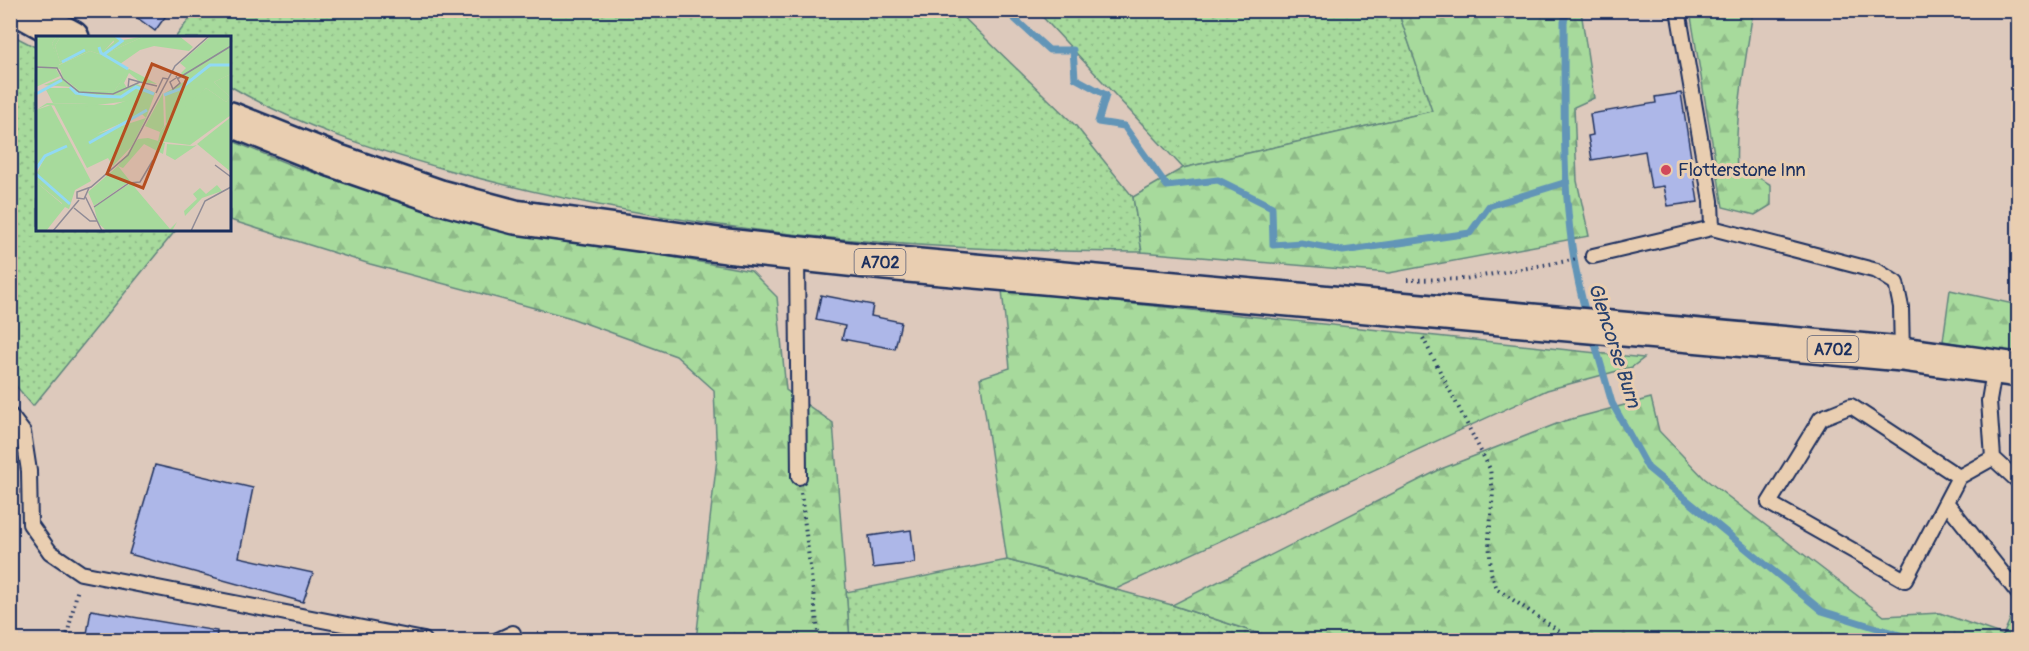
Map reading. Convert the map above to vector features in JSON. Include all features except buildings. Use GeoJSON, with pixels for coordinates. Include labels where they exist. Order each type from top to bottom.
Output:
{"type":"FeatureCollection","features":[{"type":"Feature","properties":{"kind":"highway"},"geometry":{"type":"LineString","coordinates":[[29,12],[69,36]]}},
{"type":"Feature","properties":{"kind":"highway","name":"A702"},"geometry":{"type":"LineString","coordinates":[[231,119],[333,160],[429,193],[515,217],[797,253],[1035,277],[1408,308],[1647,333],[1902,354],[2007,368]]}},
{"type":"Feature","properties":{"kind":"lane"},"geometry":{"type":"LineString","coordinates":[[1678,10],[1711,201],[1712,228]]}},
{"type":"Feature","properties":{"kind":"lane"},"geometry":{"type":"LineString","coordinates":[[1593,256],[1712,228],[1798,248],[1876,271],[1896,284],[1901,307],[1902,354]]}},
{"type":"Feature","properties":{"kind":"lane"},"geometry":{"type":"LineString","coordinates":[[797,253],[799,477]]}},
{"type":"Feature","properties":{"kind":"lane"},"geometry":{"type":"LineString","coordinates":[[2007,368],[1989,401],[1993,458],[2019,481]]}},
{"type":"Feature","properties":{"kind":"lane"},"geometry":{"type":"LineString","coordinates":[[1959,477],[1851,406],[1821,418],[1769,503],[1905,580],[1959,477],[1993,458]]}},
{"type":"Feature","properties":{"kind":"lane"},"geometry":{"type":"LineString","coordinates":[[10,415],[23,432],[29,471],[30,524],[50,552],[81,573],[424,640]]}},
{"type":"Feature","properties":{"kind":"lane"},"geometry":{"type":"LineString","coordinates":[[1946,502],[2019,593]]}},
{"type":"Feature","properties":{"kind":"lane"},"geometry":{"type":"LineString","coordinates":[[498,640],[513,633]]}},
{"type":"Feature","properties":{"kind":"path"},"geometry":{"type":"LineString","coordinates":[[1374,305],[1401,280],[1465,279],[1550,266],[1593,256]]}},
{"type":"Feature","properties":{"kind":"path"},"geometry":{"type":"LineString","coordinates":[[1408,308],[1490,469],[1493,492],[1489,538],[1491,573],[1497,589],[1572,640]]}},
{"type":"Feature","properties":{"kind":"path"},"geometry":{"type":"LineString","coordinates":[[799,477],[819,640]]}},
{"type":"Feature","properties":{"kind":"path"},"geometry":{"type":"LineString","coordinates":[[66,640],[81,573]]}},
{"type":"Feature","properties":{"kind":"green space"},"geometry":{"type":"Polygon","coordinates":[[[196,10],[957,11],[1076,126],[1133,197],[1142,252],[967,248],[792,234],[618,209],[533,191],[392,154],[309,125],[231,87],[231,36],[176,36],[196,10]]]}},
{"type":"Feature","properties":{"kind":"green space"},"geometry":{"type":"Polygon","coordinates":[[[1037,11],[1398,11],[1433,111],[1183,168],[1037,11]]]}},
{"type":"Feature","properties":{"kind":"green space"},"geometry":{"type":"Polygon","coordinates":[[[1398,11],[1581,11],[1594,98],[1574,107],[1577,181],[1589,236],[1389,273],[1142,252],[1133,197],[1183,168],[1432,111],[1398,11]]]}},
{"type":"Feature","properties":{"kind":"green space"},"geometry":{"type":"Polygon","coordinates":[[[1690,11],[1753,11],[1741,92],[1736,153],[1737,174],[1758,177],[1771,185],[1771,205],[1755,215],[1723,207],[1690,11]]]}},
{"type":"Feature","properties":{"kind":"green space"},"geometry":{"type":"Polygon","coordinates":[[[10,34],[36,47],[36,231],[175,231],[33,406],[11,380],[10,34]]]}},
{"type":"Feature","properties":{"kind":"green space"},"geometry":{"type":"Polygon","coordinates":[[[231,140],[296,167],[472,222],[751,271],[777,297],[786,390],[833,423],[850,640],[696,640],[717,459],[714,390],[676,356],[568,317],[370,264],[231,220],[231,140]]]}},
{"type":"Feature","properties":{"kind":"green space"},"geometry":{"type":"Polygon","coordinates":[[[1002,290],[1644,358],[1632,367],[1547,390],[1116,589],[1007,560],[980,378],[1010,368],[1002,290]]]}},
{"type":"Feature","properties":{"kind":"green space"},"geometry":{"type":"Polygon","coordinates":[[[1950,290],[2018,305],[2018,355],[1943,341],[1950,290]]]}},
{"type":"Feature","properties":{"kind":"green space"},"geometry":{"type":"Polygon","coordinates":[[[1651,398],[1659,431],[1704,478],[1884,616],[1940,613],[2003,635],[2001,640],[1278,640],[1172,605],[1441,469],[1564,421],[1651,398]]]}},
{"type":"Feature","properties":{"kind":"green space"},"geometry":{"type":"Polygon","coordinates":[[[1007,560],[1172,605],[1278,640],[850,640],[846,592],[1007,560]]]}},
{"type":"Feature","properties":{"kind":"green space"},"geometry":{"type":"Polygon","coordinates":[[[2018,607],[2018,640],[2001,640],[2015,608],[2018,607]]]}},
{"type":"Feature","properties":{"kind":"waterway"},"geometry":{"type":"LineString","coordinates":[[1005,10],[1049,50],[1073,50],[1075,78],[1106,95],[1098,122],[1124,126],[1167,186],[1218,180],[1272,207],[1273,245],[1301,243],[1343,251],[1470,233],[1489,206],[1567,182]]}},
{"type":"Feature","properties":{"kind":"waterway","name":"Glencorse Burn"},"geometry":{"type":"LineString","coordinates":[[1567,10],[1564,22],[1565,171],[1572,245],[1587,317]]}},
{"type":"Feature","properties":{"kind":"waterway","name":"Glencorse Burn"},"geometry":{"type":"LineString","coordinates":[[1593,337],[1612,403],[1648,468],[1822,611],[1916,640]]}},
{"type":"Feature","properties":{"kind":"place","name":"Flotterstone Inn"},"geometry":{"type":"Point","coordinates":[1666,170]}}]}
